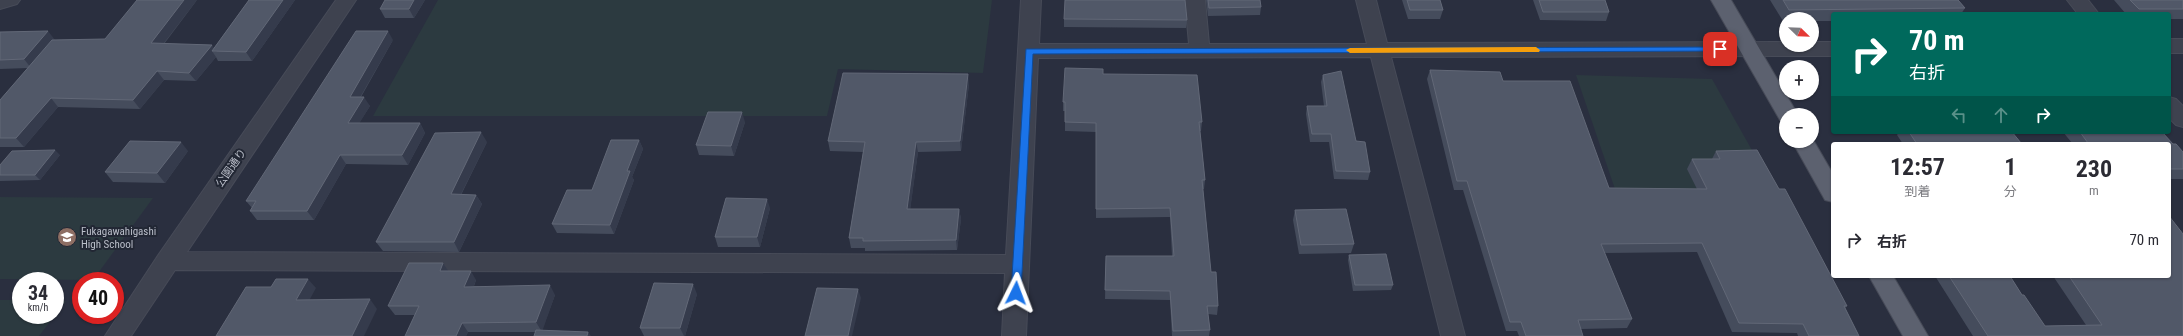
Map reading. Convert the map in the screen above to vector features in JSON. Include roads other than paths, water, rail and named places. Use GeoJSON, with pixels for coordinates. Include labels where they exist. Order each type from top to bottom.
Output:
{"type":"FeatureCollection","features":[{"type":"Feature","properties":{"kind":"main road"},"geometry":{"type":"LineString","coordinates":[[1721,0],[1784,108]]}},
{"type":"Feature","properties":{"kind":"main road"},"geometry":{"type":"LineString","coordinates":[[1806,148],[1831,191]]}},
{"type":"Feature","properties":{"kind":"main road"},"geometry":{"type":"LineString","coordinates":[[1882,278],[1916,336]]}},
{"type":"Feature","properties":{"kind":"street"},"geometry":{"type":"LineString","coordinates":[[0,3],[10,0]]}},
{"type":"Feature","properties":{"kind":"street","name":"公園通り"},"geometry":{"type":"LineString","coordinates":[[118,336],[167,261],[346,0]]}},
{"type":"Feature","properties":{"kind":"street"},"geometry":{"type":"LineString","coordinates":[[1014,336],[1031,0]]}},
{"type":"Feature","properties":{"kind":"street"},"geometry":{"type":"LineString","coordinates":[[1195,0],[1200,51]]}},
{"type":"Feature","properties":{"kind":"street"},"geometry":{"type":"LineString","coordinates":[[1366,0],[1453,336]]}},
{"type":"Feature","properties":{"kind":"street"},"geometry":{"type":"LineString","coordinates":[[2077,0],[2087,12]]}},
{"type":"Feature","properties":{"kind":"street"},"geometry":{"type":"LineString","coordinates":[[2171,46],[2183,46]]}},
{"type":"Feature","properties":{"kind":"street"},"geometry":{"type":"LineString","coordinates":[[1029,51],[1831,49]]}},
{"type":"Feature","properties":{"kind":"street"},"geometry":{"type":"LineString","coordinates":[[2171,106],[2183,120]]}},
{"type":"Feature","properties":{"kind":"street"},"geometry":{"type":"LineString","coordinates":[[167,261],[629,264],[1017,264]]}},
{"type":"Feature","properties":{"kind":"place","name":"Fukagawahigashi High School"},"geometry":{"type":"Point","coordinates":[67,237]}}]}
